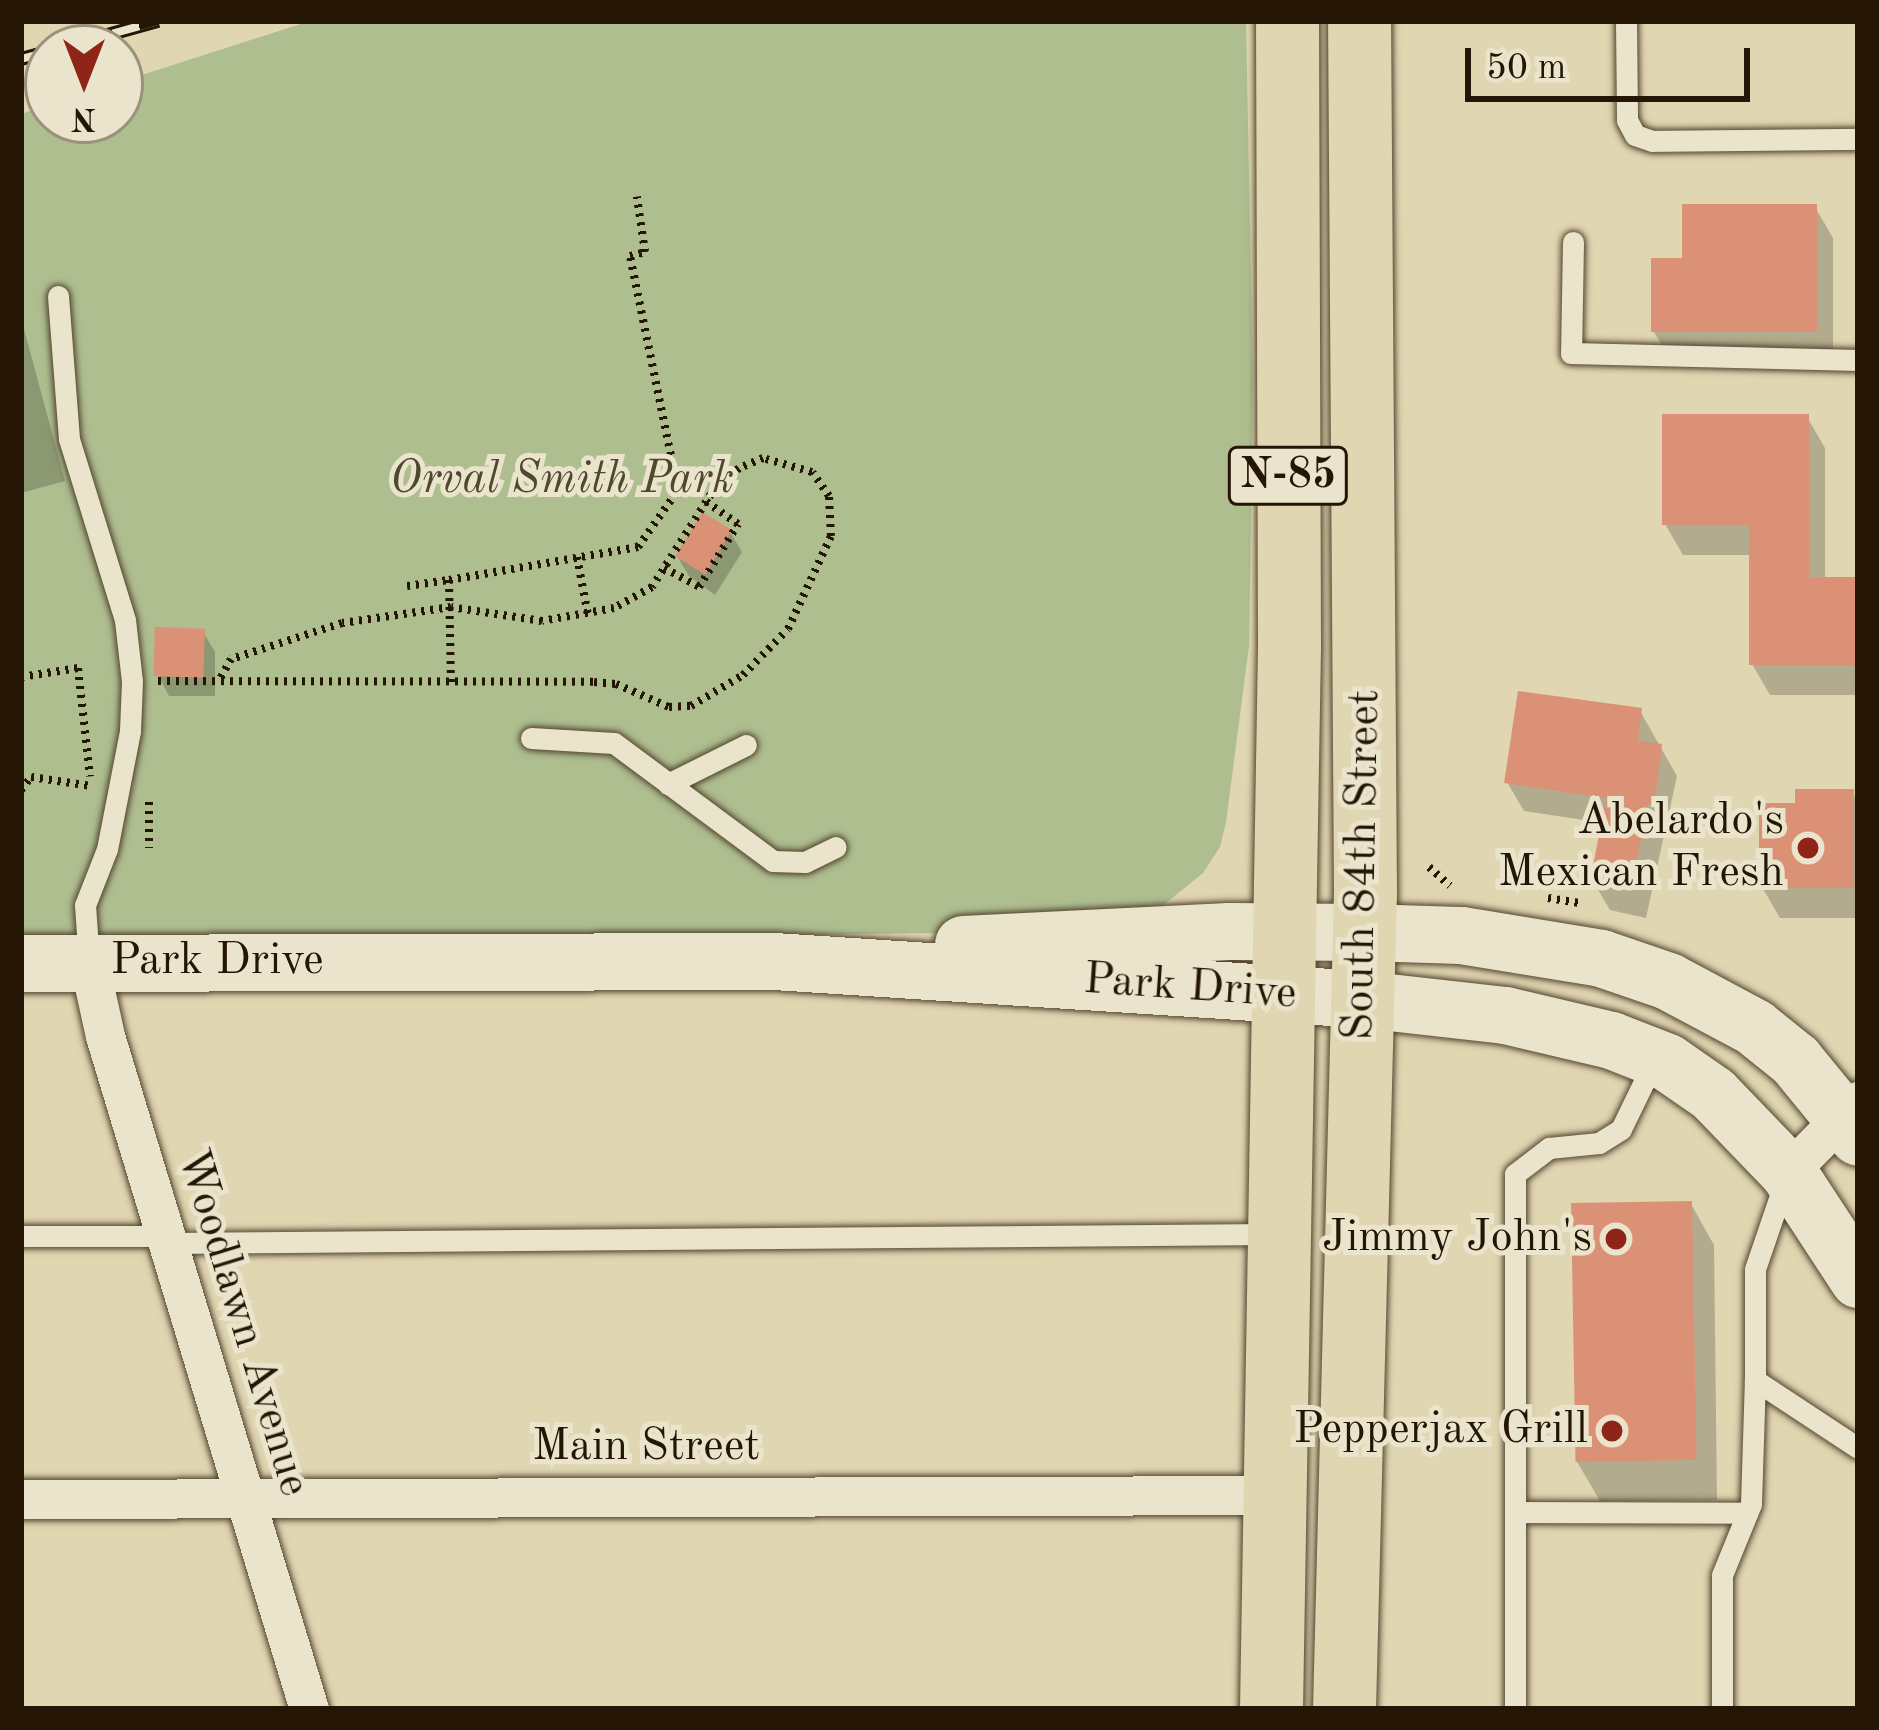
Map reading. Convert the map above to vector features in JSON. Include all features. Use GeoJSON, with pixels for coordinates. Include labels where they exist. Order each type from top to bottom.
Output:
{"type":"FeatureCollection","features":[{"type":"Feature","properties":{"kind":"main road","name":"South 84th Street"},"geometry":{"type":"LineString","coordinates":[[1270,1709],[1288,648],[1287,21]]}},
{"type":"Feature","properties":{"kind":"main road","name":"South 84th Street"},"geometry":{"type":"LineString","coordinates":[[1344,1709],[1364,932],[1366,601],[1359,21]]}},
{"type":"Feature","properties":{"kind":"street","name":"Park Drive"},"geometry":{"type":"LineString","coordinates":[[774,961],[1040,938],[1282,932],[1461,935],[1533,944],[1668,981],[1754,1027],[1795,1060],[1853,1119]]}},
{"type":"Feature","properties":{"kind":"street","name":"Park Drive"},"geometry":{"type":"LineString","coordinates":[[21,963],[774,961],[1362,1000],[1535,1020],[1655,1058],[1713,1094],[1788,1172],[1858,1279]]}},
{"type":"Feature","properties":{"kind":"street","name":"Woodlawn Avenue"},"geometry":{"type":"LineString","coordinates":[[89,963],[166,1239],[309,1709]]}},
{"type":"Feature","properties":{"kind":"street"},"geometry":{"type":"LineString","coordinates":[[1788,1172],[1853,1119]]}},
{"type":"Feature","properties":{"kind":"street","name":"Main Street"},"geometry":{"type":"LineString","coordinates":[[21,1498],[1272,1495]]}},
{"type":"Feature","properties":{"kind":"lane"},"geometry":{"type":"LineString","coordinates":[[1627,21],[1627,120],[1635,135],[1652,141],[1858,139]]}},
{"type":"Feature","properties":{"kind":"lane"},"geometry":{"type":"LineString","coordinates":[[1573,242],[1570,353],[1858,360]]}},
{"type":"Feature","properties":{"kind":"lane"},"geometry":{"type":"LineString","coordinates":[[58,296],[69,439],[125,620],[133,681],[107,849],[85,904],[89,963]]}},
{"type":"Feature","properties":{"kind":"lane"},"geometry":{"type":"LineString","coordinates":[[531,738],[614,743],[772,861],[805,862],[836,847]]}},
{"type":"Feature","properties":{"kind":"lane"},"geometry":{"type":"LineString","coordinates":[[668,784],[746,745]]}},
{"type":"Feature","properties":{"kind":"lane"},"geometry":{"type":"LineString","coordinates":[[1515,1709],[1515,1174],[1531,1156],[1549,1148],[1599,1143],[1621,1129],[1655,1058]]}},
{"type":"Feature","properties":{"kind":"lane"},"geometry":{"type":"LineString","coordinates":[[1722,1709],[1722,1575],[1748,1513],[1755,1269],[1788,1172]]}},
{"type":"Feature","properties":{"kind":"lane"},"geometry":{"type":"LineString","coordinates":[[21,1236],[1279,1234]]}},
{"type":"Feature","properties":{"kind":"lane"},"geometry":{"type":"LineString","coordinates":[[1755,1380],[1858,1448]]}},
{"type":"Feature","properties":{"kind":"lane"},"geometry":{"type":"LineString","coordinates":[[1515,1512],[1748,1513]]}},
{"type":"Feature","properties":{"kind":"path"},"geometry":{"type":"LineString","coordinates":[[407,586],[638,547],[677,490],[630,256],[646,252],[637,197]]}},
{"type":"Feature","properties":{"kind":"path"},"geometry":{"type":"LineString","coordinates":[[149,681],[594,682],[616,684],[669,707],[707,701],[742,675],[788,628],[812,589],[832,524],[821,481],[778,458],[747,463],[706,502],[664,568],[639,597],[588,615],[542,621],[452,607],[342,623],[231,659],[219,681]]}},
{"type":"Feature","properties":{"kind":"path"},"geometry":{"type":"LineString","coordinates":[[664,568],[699,587],[738,524],[706,502]]}},
{"type":"Feature","properties":{"kind":"path"},"geometry":{"type":"LineString","coordinates":[[577,557],[588,615]]}},
{"type":"Feature","properties":{"kind":"path"},"geometry":{"type":"LineString","coordinates":[[449,580],[452,682]]}},
{"type":"Feature","properties":{"kind":"path"},"geometry":{"type":"LineString","coordinates":[[21,677],[77,668],[91,786]]}},
{"type":"Feature","properties":{"kind":"path"},"geometry":{"type":"LineString","coordinates":[[21,790],[31,777],[118,791]]}},
{"type":"Feature","properties":{"kind":"path"},"geometry":{"type":"LineString","coordinates":[[149,800],[149,848]]}},
{"type":"Feature","properties":{"kind":"green space","name":"Orval Smith Park"},"geometry":{"type":"Polygon","coordinates":[[[310,21],[1246,21],[1253,382],[1249,646],[1226,822],[1220,847],[1203,873],[1140,924],[1016,932],[21,945],[21,114],[24,144],[144,144],[144,74],[310,21]]]}},
{"type":"Feature","properties":{"kind":"building"},"geometry":{"type":"Polygon","coordinates":[[[1682,204],[1817,204],[1817,332],[1651,332],[1651,258],[1682,258],[1682,204]]]}},
{"type":"Feature","properties":{"kind":"building"},"geometry":{"type":"Polygon","coordinates":[[[1662,414],[1809,414],[1809,577],[1858,577],[1858,665],[1749,665],[1749,525],[1662,525],[1662,414]]]}},
{"type":"Feature","properties":{"kind":"building"},"geometry":{"type":"Polygon","coordinates":[[[702,512],[732,530],[705,575],[675,557],[702,512]]]}},
{"type":"Feature","properties":{"kind":"building"},"geometry":{"type":"Polygon","coordinates":[[[155,627],[205,629],[203,678],[153,676],[155,627]]]}},
{"type":"Feature","properties":{"kind":"building"},"geometry":{"type":"Polygon","coordinates":[[[1518,691],[1642,708],[1638,741],[1662,744],[1654,805],[1648,804],[1631,890],[1590,882],[1606,798],[1504,783],[1518,691]]]}},
{"type":"Feature","properties":{"kind":"building"},"geometry":{"type":"Polygon","coordinates":[[[1795,789],[1854,789],[1854,888],[1759,888],[1759,803],[1795,803],[1795,789]]]}},
{"type":"Feature","properties":{"kind":"building"},"geometry":{"type":"Polygon","coordinates":[[[1692,1201],[1697,1460],[1576,1462],[1571,1203],[1692,1201]]]}},
{"type":"Feature","properties":{"kind":"railway"},"geometry":{"type":"LineString","coordinates":[[144,25],[158,21]]}},
{"type":"Feature","properties":{"kind":"place","name":"Abelardo's Mexican Fresh"},"geometry":{"type":"Point","coordinates":[1808,848]}},
{"type":"Feature","properties":{"kind":"place","name":"Jimmy John's"},"geometry":{"type":"Point","coordinates":[1616,1239]}},
{"type":"Feature","properties":{"kind":"place","name":"Pepperjax Grill"},"geometry":{"type":"Point","coordinates":[1612,1431]}}]}
